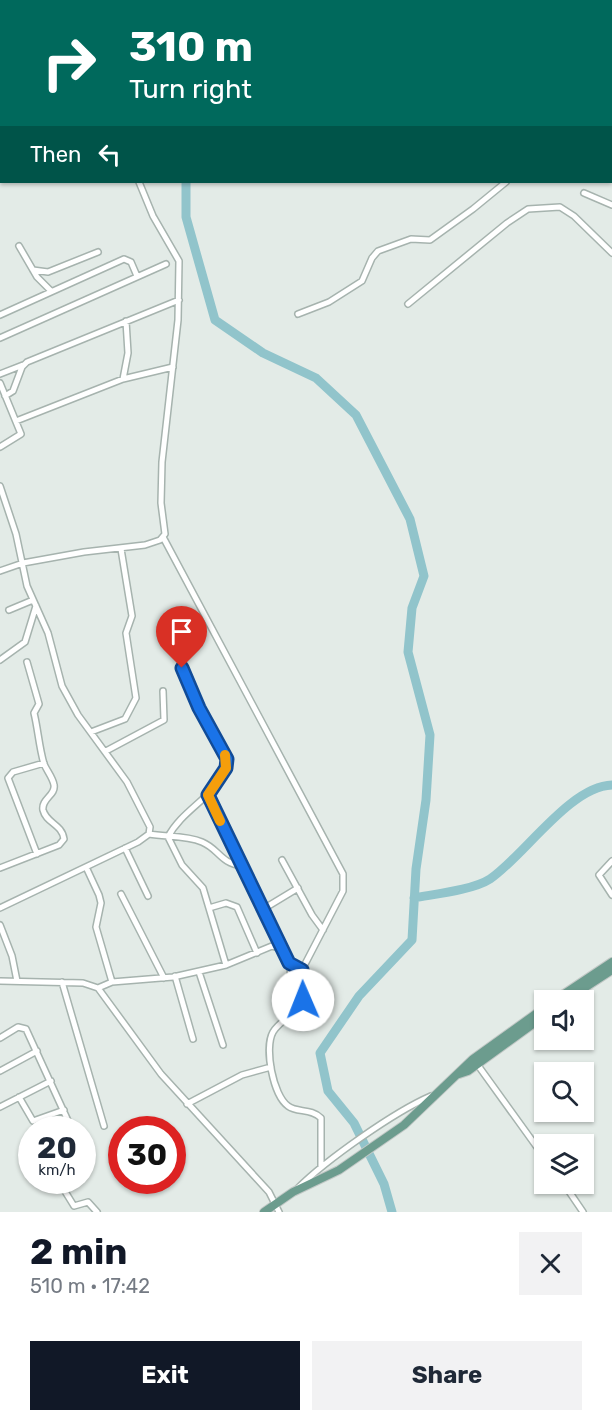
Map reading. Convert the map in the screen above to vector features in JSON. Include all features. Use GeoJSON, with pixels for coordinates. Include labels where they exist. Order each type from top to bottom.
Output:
{"type":"FeatureCollection","features":[{"type":"Feature","properties":{"kind":"main road"},"geometry":{"type":"LineString","coordinates":[[570,990],[612,962]]}},
{"type":"Feature","properties":{"kind":"main road"},"geometry":{"type":"LineString","coordinates":[[581,990],[612,970]]}},
{"type":"Feature","properties":{"kind":"main road"},"geometry":{"type":"LineString","coordinates":[[264,1212],[277,1208],[293,1192],[339,1170],[404,1125],[473,1059],[534,1015]]}},
{"type":"Feature","properties":{"kind":"main road"},"geometry":{"type":"LineString","coordinates":[[459,1074],[477,1064],[534,1023]]}},
{"type":"Feature","properties":{"kind":"street"},"geometry":{"type":"LineString","coordinates":[[139,183],[153,216],[177,254],[179,300],[162,448],[161,502],[165,529],[163,537],[343,874],[343,891],[302,970],[300,981],[303,1000],[300,1007],[272,1033],[269,1047],[271,1067],[285,1103],[290,1108],[312,1111],[321,1118],[321,1167]]}},
{"type":"Feature","properties":{"kind":"street"},"geometry":{"type":"LineString","coordinates":[[298,314],[328,302],[362,281],[372,258],[378,251],[411,239],[430,240],[505,183]]}},
{"type":"Feature","properties":{"kind":"street"},"geometry":{"type":"LineString","coordinates":[[584,193],[612,205]]}},
{"type":"Feature","properties":{"kind":"street"},"geometry":{"type":"LineString","coordinates":[[408,304],[507,223],[528,209],[560,207],[574,216],[612,253]]}},
{"type":"Feature","properties":{"kind":"street"},"geometry":{"type":"LineString","coordinates":[[19,246],[33,270],[51,291]]}},
{"type":"Feature","properties":{"kind":"street"},"geometry":{"type":"LineString","coordinates":[[33,270],[48,272],[98,252]]}},
{"type":"Feature","properties":{"kind":"street"},"geometry":{"type":"LineString","coordinates":[[0,315],[127,258],[137,276]]}},
{"type":"Feature","properties":{"kind":"street"},"geometry":{"type":"LineString","coordinates":[[0,338],[166,264]]}},
{"type":"Feature","properties":{"kind":"street"},"geometry":{"type":"LineString","coordinates":[[0,374],[179,300]]}},
{"type":"Feature","properties":{"kind":"street"},"geometry":{"type":"LineString","coordinates":[[123,379],[128,353],[126,321]]}},
{"type":"Feature","properties":{"kind":"street"},"geometry":{"type":"LineString","coordinates":[[5,396],[13,391],[23,365]]}},
{"type":"Feature","properties":{"kind":"street"},"geometry":{"type":"LineString","coordinates":[[16,421],[123,379],[173,367]]}},
{"type":"Feature","properties":{"kind":"street"},"geometry":{"type":"LineString","coordinates":[[0,384],[21,431],[20,437],[0,447]]}},
{"type":"Feature","properties":{"kind":"street"},"geometry":{"type":"LineString","coordinates":[[0,486],[11,516],[34,603],[48,633],[62,686],[149,822],[149,834]]}},
{"type":"Feature","properties":{"kind":"street"},"geometry":{"type":"LineString","coordinates":[[0,571],[22,563],[152,544],[163,537]]}},
{"type":"Feature","properties":{"kind":"street"},"geometry":{"type":"LineString","coordinates":[[91,732],[121,722],[136,698],[126,633],[132,616],[120,549]]}},
{"type":"Feature","properties":{"kind":"street"},"geometry":{"type":"LineString","coordinates":[[9,610],[34,603]]}},
{"type":"Feature","properties":{"kind":"street"},"geometry":{"type":"LineString","coordinates":[[0,660],[26,642],[34,603]]}},
{"type":"Feature","properties":{"kind":"street"},"geometry":{"type":"LineString","coordinates":[[0,868],[59,845],[64,839],[59,826],[48,819],[44,811],[46,800],[55,789],[44,763],[33,712],[39,704],[27,662]]}},
{"type":"Feature","properties":{"kind":"street"},"geometry":{"type":"LineString","coordinates":[[168,837],[184,813],[208,795],[226,768],[227,759],[199,708],[182,668]]}},
{"type":"Feature","properties":{"kind":"street"},"geometry":{"type":"LineString","coordinates":[[105,751],[164,720],[163,691]]}},
{"type":"Feature","properties":{"kind":"street"},"geometry":{"type":"LineString","coordinates":[[37,854],[8,778],[13,772],[44,763]]}},
{"type":"Feature","properties":{"kind":"street"},"geometry":{"type":"LineString","coordinates":[[208,795],[284,950],[289,963],[291,987]]}},
{"type":"Feature","properties":{"kind":"street"},"geometry":{"type":"LineString","coordinates":[[0,908],[125,848],[149,834],[193,838],[205,843],[227,863],[242,866]]}},
{"type":"Feature","properties":{"kind":"street"},"geometry":{"type":"LineString","coordinates":[[168,837],[182,865],[203,888],[226,966]]}},
{"type":"Feature","properties":{"kind":"street"},"geometry":{"type":"LineString","coordinates":[[125,848],[148,896]]}},
{"type":"Feature","properties":{"kind":"street"},"geometry":{"type":"LineString","coordinates":[[282,860],[323,930]]}},
{"type":"Feature","properties":{"kind":"street"},"geometry":{"type":"LineString","coordinates":[[612,861],[599,875],[612,895]]}},
{"type":"Feature","properties":{"kind":"street"},"geometry":{"type":"LineString","coordinates":[[86,867],[101,903],[96,927],[112,982]]}},
{"type":"Feature","properties":{"kind":"street"},"geometry":{"type":"LineString","coordinates":[[265,908],[298,888]]}},
{"type":"Feature","properties":{"kind":"street"},"geometry":{"type":"LineString","coordinates":[[121,894],[164,978]]}},
{"type":"Feature","properties":{"kind":"street"},"geometry":{"type":"LineString","coordinates":[[210,908],[226,903],[237,907],[257,952]]}},
{"type":"Feature","properties":{"kind":"street"},"geometry":{"type":"LineString","coordinates":[[0,925],[17,981]]}},
{"type":"Feature","properties":{"kind":"street"},"geometry":{"type":"LineString","coordinates":[[0,945],[7,942]]}},
{"type":"Feature","properties":{"kind":"street"},"geometry":{"type":"LineString","coordinates":[[98,988],[112,982],[164,978],[226,966],[272,946],[284,950]]}},
{"type":"Feature","properties":{"kind":"street"},"geometry":{"type":"LineString","coordinates":[[289,963],[302,970]]}},
{"type":"Feature","properties":{"kind":"street"},"geometry":{"type":"LineString","coordinates":[[199,972],[223,1045]]}},
{"type":"Feature","properties":{"kind":"street"},"geometry":{"type":"LineString","coordinates":[[175,976],[193,1039]]}},
{"type":"Feature","properties":{"kind":"street"},"geometry":{"type":"LineString","coordinates":[[0,981],[83,983],[98,988],[187,1104],[269,1192],[277,1208]]}},
{"type":"Feature","properties":{"kind":"street"},"geometry":{"type":"LineString","coordinates":[[62,982],[104,1126]]}},
{"type":"Feature","properties":{"kind":"street"},"geometry":{"type":"LineString","coordinates":[[0,1038],[22,1026],[26,1029],[66,1116]]}},
{"type":"Feature","properties":{"kind":"street"},"geometry":{"type":"LineString","coordinates":[[0,1063],[2,1070],[37,1051]]}},
{"type":"Feature","properties":{"kind":"street"},"geometry":{"type":"LineString","coordinates":[[477,1064],[534,1143]]}},
{"type":"Feature","properties":{"kind":"street"},"geometry":{"type":"LineString","coordinates":[[187,1104],[242,1075],[271,1067]]}},
{"type":"Feature","properties":{"kind":"street"},"geometry":{"type":"LineString","coordinates":[[0,1107],[51,1081]]}},
{"type":"Feature","properties":{"kind":"street"},"geometry":{"type":"LineString","coordinates":[[293,1192],[321,1167],[397,1115],[441,1092]]}},
{"type":"Feature","properties":{"kind":"street"},"geometry":{"type":"LineString","coordinates":[[20,1098],[33,1120],[64,1110]]}},
{"type":"Feature","properties":{"kind":"street"},"geometry":{"type":"LineString","coordinates":[[66,1194],[74,1206],[88,1202],[97,1212]]}},
{"type":"Feature","properties":{"kind":"street"},"geometry":{"type":"LineString","coordinates":[[571,1194],[583,1212]]}},
{"type":"Feature","properties":{"kind":"waterway"},"geometry":{"type":"LineString","coordinates":[[186,183],[186,217],[215,320],[263,353],[316,378],[356,415],[410,519],[424,576],[412,608],[408,652],[430,735],[426,800],[416,869],[412,940],[359,996],[320,1053],[328,1091],[354,1123],[384,1184],[392,1212]]}},
{"type":"Feature","properties":{"kind":"waterway"},"geometry":{"type":"LineString","coordinates":[[414,898],[464,889],[483,883],[503,868],[564,809],[596,788],[612,785]]}},
{"type":"Feature","properties":{"kind":"slow traffic"},"geometry":{"type":"LineString","coordinates":[[220,821],[208,795],[228,764],[225,755]]}},
{"type":"Feature","properties":{"kind":"route"},"geometry":{"type":"LineString","coordinates":[[182,668],[199,708],[227,759],[226,768],[208,795],[263,904],[289,963],[302,970],[300,981],[303,1000]]}}]}
